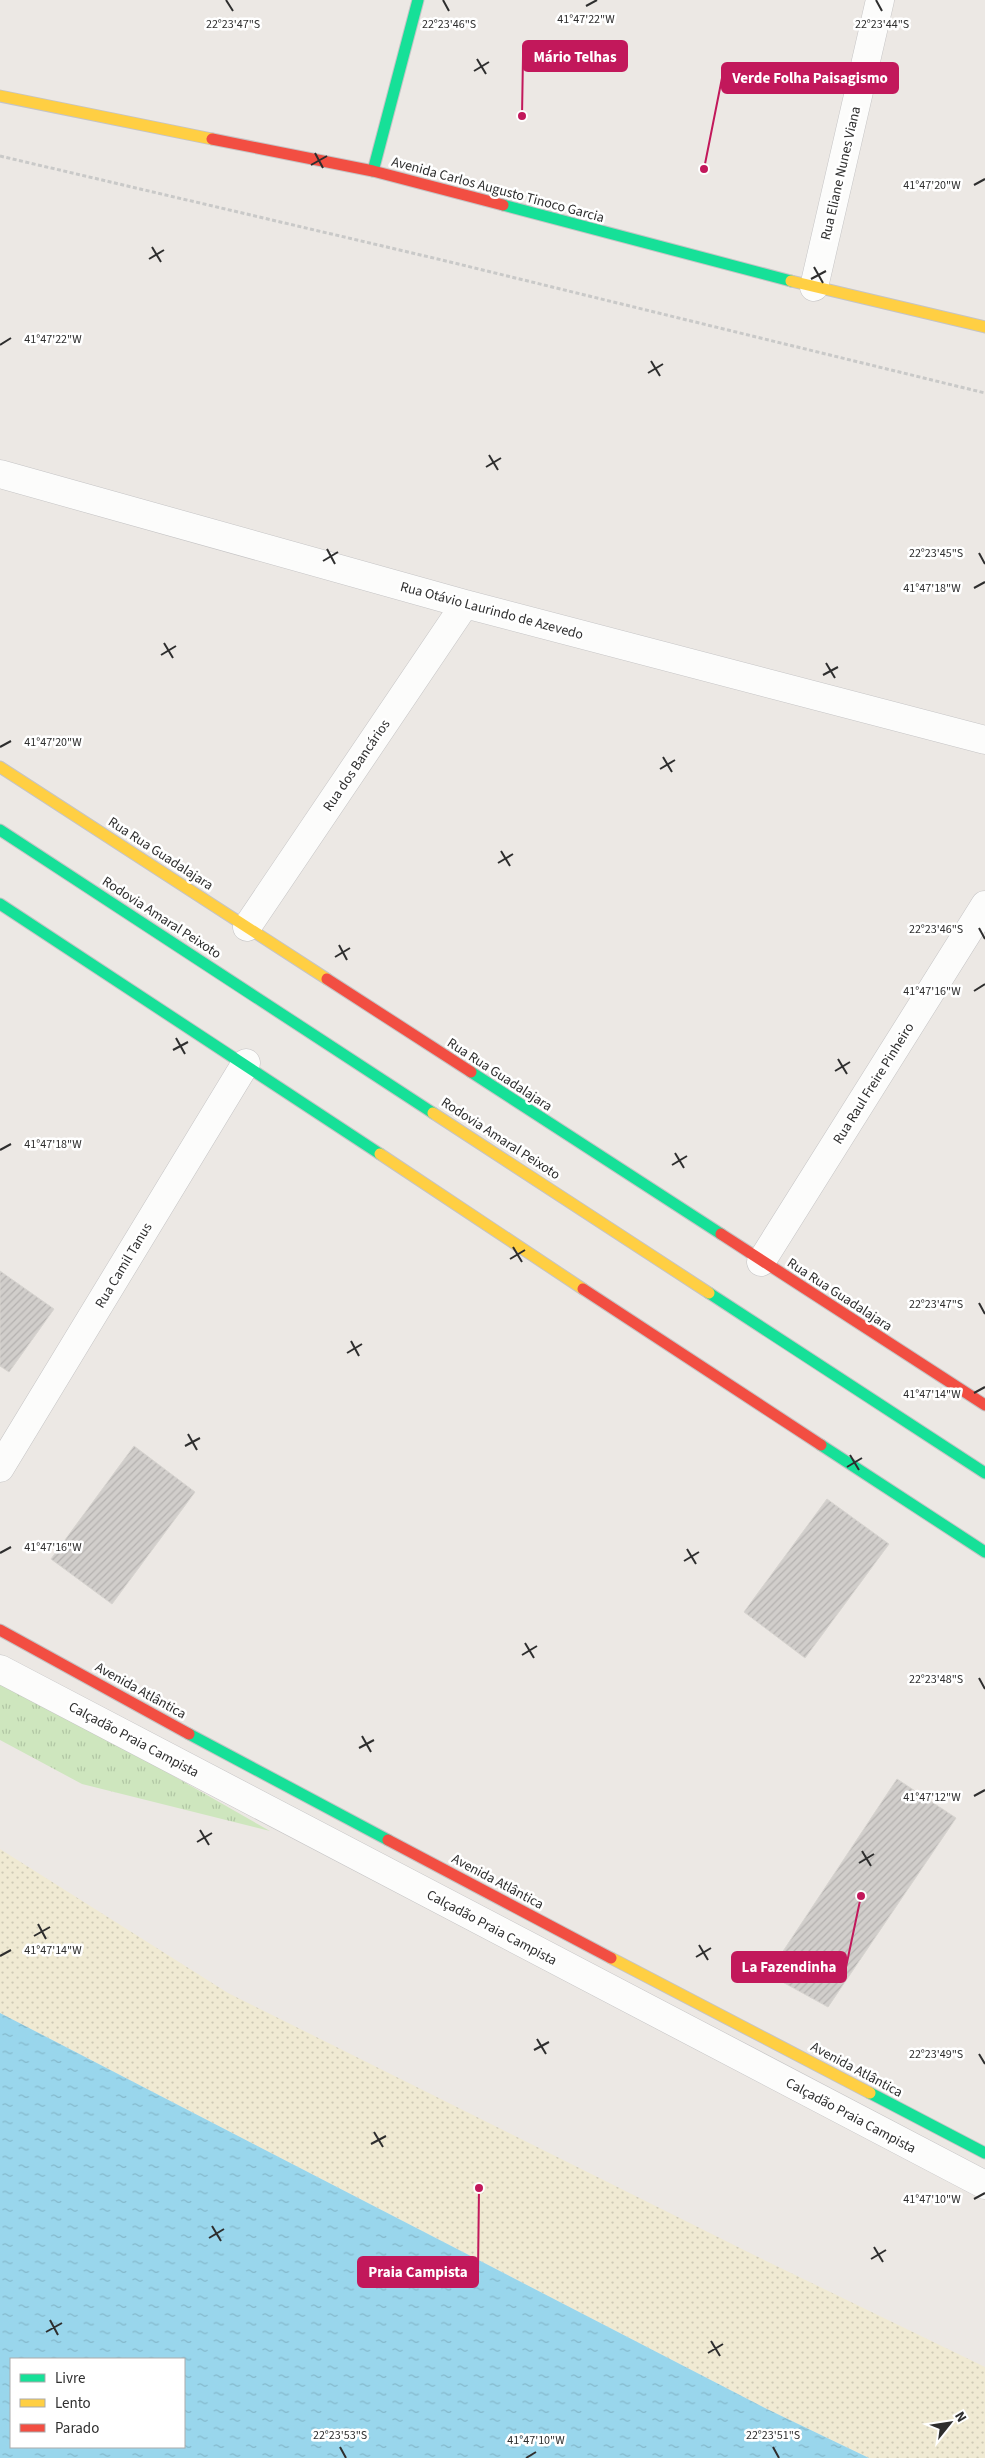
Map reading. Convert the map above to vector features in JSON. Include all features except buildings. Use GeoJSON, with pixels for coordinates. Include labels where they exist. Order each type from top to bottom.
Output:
{"type":"FeatureCollection","features":[{"type":"Feature","properties":{"kind":"main road"},"geometry":{"type":"LineString","coordinates":[[374,171],[418,0]]}},
{"type":"Feature","properties":{"kind":"main road","name":"Avenida Carlos Augusto Tinoco Garcia"},"geometry":{"type":"LineString","coordinates":[[0,96],[374,171],[814,287],[985,327]]}},
{"type":"Feature","properties":{"kind":"main road","name":"Rua Rua Guadalajara"},"geometry":{"type":"LineString","coordinates":[[0,766],[761,1262],[985,1405]]}},
{"type":"Feature","properties":{"kind":"main road","name":"Rodovia Amaral Peixoto"},"geometry":{"type":"LineString","coordinates":[[0,830],[985,1473]]}},
{"type":"Feature","properties":{"kind":"main road"},"geometry":{"type":"LineString","coordinates":[[0,904],[246,1063],[767,1412],[985,1552]]}},
{"type":"Feature","properties":{"kind":"main road","name":"Avenida Atlântica"},"geometry":{"type":"LineString","coordinates":[[0,1630],[219,1750],[518,1909],[985,2152]]}},
{"type":"Feature","properties":{"kind":"street","name":"Rua Eliane Nunes Viana"},"geometry":{"type":"LineString","coordinates":[[814,287],[880,0]]}},
{"type":"Feature","properties":{"kind":"street","name":"Rua Otávio Laurindo de Azevedo"},"geometry":{"type":"LineString","coordinates":[[0,474],[465,604],[985,740]]}},
{"type":"Feature","properties":{"kind":"street","name":"Rua dos Bancários"},"geometry":{"type":"LineString","coordinates":[[247,926],[465,604]]}},
{"type":"Feature","properties":{"kind":"street","name":"Rua Raul Freire Pinheiro"},"geometry":{"type":"LineString","coordinates":[[761,1262],[985,905]]}},
{"type":"Feature","properties":{"kind":"street","name":"Rua Camil Tanus"},"geometry":{"type":"LineString","coordinates":[[0,1468],[246,1063]]}},
{"type":"Feature","properties":{"kind":"street","name":"Calçadão Praia Campista"},"geometry":{"type":"LineString","coordinates":[[0,1669],[985,2185]]}},
{"type":"Feature","properties":{"kind":"path"},"geometry":{"type":"LineString","coordinates":[[0,156],[442,260],[985,393]]}},
{"type":"Feature","properties":{"kind":"green space"},"geometry":{"type":"Polygon","coordinates":[[[0,1682],[126,1749],[270,1831],[82,1784],[0,1740],[0,1682]]]}},
{"type":"Feature","properties":{"kind":"sand"},"geometry":{"type":"Polygon","coordinates":[[[0,1849],[228,1993],[754,2255],[985,2367],[985,2458],[869,2458],[769,2410],[0,2013],[0,1849]]]}},
{"type":"Feature","properties":{"kind":"water"},"geometry":{"type":"Polygon","coordinates":[[[0,2013],[769,2410],[869,2458],[0,2458],[0,2013]]]}},
{"type":"Feature","properties":{"kind":"traffic: fast"},"geometry":{"type":"LineString","coordinates":[[373,171],[418,0]]}},
{"type":"Feature","properties":{"kind":"traffic: fast"},"geometry":{"type":"LineString","coordinates":[[503,205],[791,281]]}},
{"type":"Feature","properties":{"kind":"traffic: fast"},"geometry":{"type":"LineString","coordinates":[[0,830],[433,1113]]}},
{"type":"Feature","properties":{"kind":"traffic: fast"},"geometry":{"type":"LineString","coordinates":[[0,904],[380,1154]]}},
{"type":"Feature","properties":{"kind":"traffic: fast"},"geometry":{"type":"LineString","coordinates":[[471,1072],[721,1234]]}},
{"type":"Feature","properties":{"kind":"traffic: fast"},"geometry":{"type":"LineString","coordinates":[[709,1293],[985,1473]]}},
{"type":"Feature","properties":{"kind":"traffic: fast"},"geometry":{"type":"LineString","coordinates":[[821,1445],[985,1552]]}},
{"type":"Feature","properties":{"kind":"traffic: fast"},"geometry":{"type":"LineString","coordinates":[[189,1734],[388,1840]]}},
{"type":"Feature","properties":{"kind":"traffic: fast"},"geometry":{"type":"LineString","coordinates":[[870,2093],[985,2153]]}},
{"type":"Feature","properties":{"kind":"traffic: slow"},"geometry":{"type":"LineString","coordinates":[[0,96],[212,139]]}},
{"type":"Feature","properties":{"kind":"traffic: slow"},"geometry":{"type":"LineString","coordinates":[[791,281],[985,327]]}},
{"type":"Feature","properties":{"kind":"traffic: slow"},"geometry":{"type":"LineString","coordinates":[[0,767],[327,979]]}},
{"type":"Feature","properties":{"kind":"traffic: slow"},"geometry":{"type":"LineString","coordinates":[[433,1113],[709,1293]]}},
{"type":"Feature","properties":{"kind":"traffic: slow"},"geometry":{"type":"LineString","coordinates":[[380,1154],[583,1289]]}},
{"type":"Feature","properties":{"kind":"traffic: slow"},"geometry":{"type":"LineString","coordinates":[[611,1958],[870,2093]]}},
{"type":"Feature","properties":{"kind":"traffic: jam"},"geometry":{"type":"LineString","coordinates":[[212,139],[373,171],[503,205]]}},
{"type":"Feature","properties":{"kind":"traffic: jam"},"geometry":{"type":"LineString","coordinates":[[327,979],[471,1072]]}},
{"type":"Feature","properties":{"kind":"traffic: jam"},"geometry":{"type":"LineString","coordinates":[[721,1234],[985,1405]]}},
{"type":"Feature","properties":{"kind":"traffic: jam"},"geometry":{"type":"LineString","coordinates":[[583,1289],[821,1445]]}},
{"type":"Feature","properties":{"kind":"traffic: jam"},"geometry":{"type":"LineString","coordinates":[[0,1630],[189,1734]]}},
{"type":"Feature","properties":{"kind":"traffic: jam"},"geometry":{"type":"LineString","coordinates":[[388,1840],[611,1958]]}},
{"type":"Feature","properties":{"kind":"place","name":"Mário Telhas"},"geometry":{"type":"Point","coordinates":[522,116]}},
{"type":"Feature","properties":{"kind":"place","name":"Verde Folha Paisagismo"},"geometry":{"type":"Point","coordinates":[704,169]}},
{"type":"Feature","properties":{"kind":"place","name":"La Fazendinha"},"geometry":{"type":"Point","coordinates":[861,1896]}},
{"type":"Feature","properties":{"kind":"place","name":"Praia Campista"},"geometry":{"type":"Point","coordinates":[479,2188]}}]}
